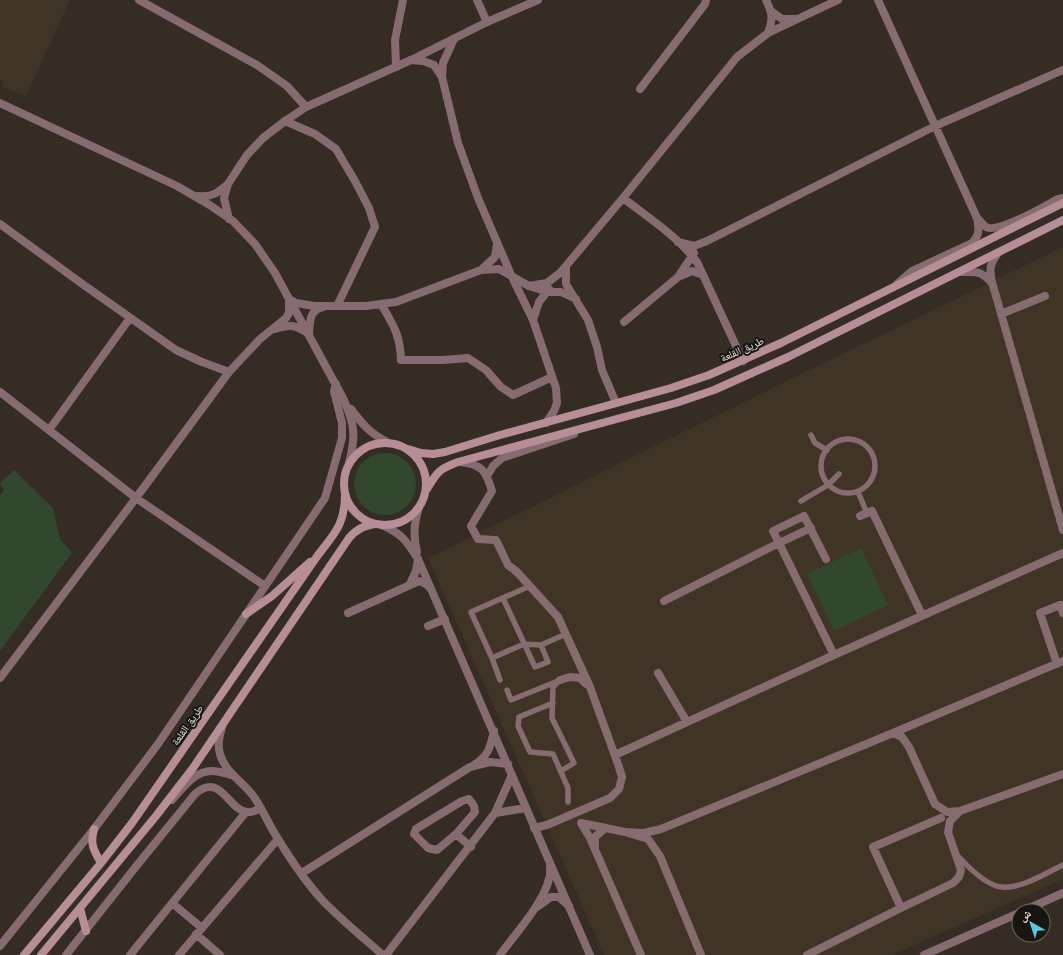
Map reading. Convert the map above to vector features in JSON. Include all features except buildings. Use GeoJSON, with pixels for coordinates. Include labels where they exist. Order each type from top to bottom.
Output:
{"type":"FeatureCollection","features":[{"type":"Feature","properties":{"kind":"main road","name":"طريق القلعة"},"geometry":{"type":"LineString","coordinates":[[408,449],[421,453],[433,454],[445,452],[671,388],[709,375],[743,361],[1063,203]]}},
{"type":"Feature","properties":{"kind":"main road"},"geometry":{"type":"LineString","coordinates":[[41,955],[156,816],[193,768],[349,538],[356,530],[363,526],[378,524],[390,525],[402,522],[416,512],[436,474],[444,467],[695,397],[754,373],[1063,220]]}},
{"type":"Feature","properties":{"kind":"main road"},"geometry":{"type":"LineString","coordinates":[[378,524],[362,519],[352,509],[344,494],[344,478],[349,463],[356,453],[370,444],[387,442],[403,446],[416,455],[424,468],[427,489]]}},
{"type":"Feature","properties":{"kind":"main road","name":"طريق القلعة"},"geometry":{"type":"LineString","coordinates":[[24,955],[101,863],[132,823],[318,555],[336,532],[343,519],[345,508],[344,494]]}},
{"type":"Feature","properties":{"kind":"main road"},"geometry":{"type":"LineString","coordinates":[[246,614],[272,596],[318,555]]}},
{"type":"Feature","properties":{"kind":"main road"},"geometry":{"type":"LineString","coordinates":[[94,829],[92,843],[94,852],[101,863]]}},
{"type":"Feature","properties":{"kind":"main road"},"geometry":{"type":"LineString","coordinates":[[80,908],[86,931]]}},
{"type":"Feature","properties":{"kind":"street"},"geometry":{"type":"LineString","coordinates":[[139,0],[150,2],[257,65],[287,86],[306,107]]}},
{"type":"Feature","properties":{"kind":"street"},"geometry":{"type":"LineString","coordinates":[[396,67],[395,40],[403,0]]}},
{"type":"Feature","properties":{"kind":"street"},"geometry":{"type":"LineString","coordinates":[[477,0],[487,22]]}},
{"type":"Feature","properties":{"kind":"street"},"geometry":{"type":"LineString","coordinates":[[194,196],[206,197],[218,193],[228,184],[247,155],[263,138],[306,107],[411,60],[487,22],[538,0]]}},
{"type":"Feature","properties":{"kind":"street"},"geometry":{"type":"LineString","coordinates":[[640,89],[705,4],[706,0]]}},
{"type":"Feature","properties":{"kind":"street"},"geometry":{"type":"LineString","coordinates":[[766,0],[771,11],[773,21],[768,33]]}},
{"type":"Feature","properties":{"kind":"street"},"geometry":{"type":"LineString","coordinates":[[529,286],[547,283],[566,267],[737,57],[768,33],[838,0]]}},
{"type":"Feature","properties":{"kind":"street"},"geometry":{"type":"LineString","coordinates":[[878,0],[977,218],[979,229],[978,237],[972,243],[912,271],[890,289]]}},
{"type":"Feature","properties":{"kind":"street"},"geometry":{"type":"LineString","coordinates":[[771,11],[782,19],[797,19]]}},
{"type":"Feature","properties":{"kind":"street"},"geometry":{"type":"LineString","coordinates":[[442,77],[444,63],[454,39]]}},
{"type":"Feature","properties":{"kind":"street"},"geometry":{"type":"LineString","coordinates":[[411,60],[423,61],[434,65],[442,77],[458,143],[478,198],[512,277],[533,320],[556,388],[557,403],[554,411],[546,423]]}},
{"type":"Feature","properties":{"kind":"street"},"geometry":{"type":"LineString","coordinates":[[678,242],[694,246],[707,241],[935,126],[1063,70]]}},
{"type":"Feature","properties":{"kind":"street"},"geometry":{"type":"LineString","coordinates":[[0,103],[177,186],[208,204],[229,219],[255,244],[275,273],[344,400],[352,419],[355,435],[349,463]]}},
{"type":"Feature","properties":{"kind":"street"},"geometry":{"type":"LineString","coordinates":[[285,121],[315,134],[336,149],[366,201],[375,227],[337,306]]}},
{"type":"Feature","properties":{"kind":"street"},"geometry":{"type":"LineString","coordinates":[[228,184],[224,198],[229,219]]}},
{"type":"Feature","properties":{"kind":"street"},"geometry":{"type":"LineString","coordinates":[[623,198],[678,242],[697,262],[743,361]]}},
{"type":"Feature","properties":{"kind":"street"},"geometry":{"type":"LineString","coordinates":[[977,218],[986,227],[993,229],[1004,227],[1058,199],[1063,198]]}},
{"type":"Feature","properties":{"kind":"street"},"geometry":{"type":"LineString","coordinates":[[0,224],[176,350],[229,372]]}},
{"type":"Feature","properties":{"kind":"street"},"geometry":{"type":"LineString","coordinates":[[678,277],[691,255],[707,241]]}},
{"type":"Feature","properties":{"kind":"street"},"geometry":{"type":"LineString","coordinates":[[481,270],[495,257],[497,243]]}},
{"type":"Feature","properties":{"kind":"street"},"geometry":{"type":"LineString","coordinates":[[998,253],[992,262],[989,271],[1063,530]]}},
{"type":"Feature","properties":{"kind":"street"},"geometry":{"type":"LineString","coordinates":[[566,267],[566,284],[588,320],[597,347],[602,370],[616,403]]}},
{"type":"Feature","properties":{"kind":"street"},"geometry":{"type":"LineString","coordinates":[[289,299],[304,305],[328,306],[366,306],[396,302],[481,270],[499,269],[529,286],[548,292],[562,292],[576,299]]}},
{"type":"Feature","properties":{"kind":"street"},"geometry":{"type":"LineString","coordinates":[[624,322],[678,277],[692,271],[703,275]]}},
{"type":"Feature","properties":{"kind":"street"},"geometry":{"type":"LineString","coordinates":[[960,272],[984,274],[992,282]]}},
{"type":"Feature","properties":{"kind":"street"},"geometry":{"type":"LineString","coordinates":[[533,320],[539,302],[548,292],[560,273]]}},
{"type":"Feature","properties":{"kind":"street"},"geometry":{"type":"LineString","coordinates":[[1001,314],[1045,296]]}},
{"type":"Feature","properties":{"kind":"street"},"geometry":{"type":"LineString","coordinates":[[0,678],[229,372],[244,354],[281,322],[289,313],[289,299]]}},
{"type":"Feature","properties":{"kind":"street"},"geometry":{"type":"LineString","coordinates":[[381,304],[395,328],[400,344],[401,360],[442,360],[468,358],[486,370],[501,387],[513,395],[552,377]]}},
{"type":"Feature","properties":{"kind":"street"},"geometry":{"type":"LineString","coordinates":[[309,334],[313,312],[319,308],[328,306]]}},
{"type":"Feature","properties":{"kind":"street"},"geometry":{"type":"LineString","coordinates":[[49,430],[130,318]]}},
{"type":"Feature","properties":{"kind":"street"},"geometry":{"type":"LineString","coordinates":[[270,331],[292,326],[298,327],[309,334]]}},
{"type":"Feature","properties":{"kind":"street"},"geometry":{"type":"LineString","coordinates":[[0,946],[94,829],[158,744],[325,498],[342,438],[342,423],[334,390],[336,384]]}},
{"type":"Feature","properties":{"kind":"street"},"geometry":{"type":"LineString","coordinates":[[0,392],[136,498],[265,586]]}},
{"type":"Feature","properties":{"kind":"street"},"geometry":{"type":"LineString","coordinates":[[344,400],[365,427],[373,434],[387,442]]}},
{"type":"Feature","properties":{"kind":"street"},"geometry":{"type":"LineString","coordinates":[[487,476],[493,466],[502,458],[627,417]]}},
{"type":"Feature","properties":{"kind":"street"},"geometry":{"type":"LineString","coordinates":[[458,462],[470,463],[479,466],[487,476],[492,491],[471,526],[478,539],[496,540],[508,565],[518,572],[558,617],[590,687],[622,777],[619,789],[610,798],[547,825],[534,828]]}},
{"type":"Feature","properties":{"kind":"street"},"geometry":{"type":"LineString","coordinates":[[410,584],[416,571],[418,559],[414,540],[414,524],[419,507]]}},
{"type":"Feature","properties":{"kind":"street"},"geometry":{"type":"LineString","coordinates":[[864,514],[872,511],[922,615]]}},
{"type":"Feature","properties":{"kind":"street"},"geometry":{"type":"LineString","coordinates":[[826,558],[804,516],[773,531],[834,655]]}},
{"type":"Feature","properties":{"kind":"street"},"geometry":{"type":"LineString","coordinates":[[378,524],[396,531],[407,542],[418,559],[590,955]]}},
{"type":"Feature","properties":{"kind":"street"},"geometry":{"type":"LineString","coordinates":[[664,601],[811,528]]}},
{"type":"Feature","properties":{"kind":"street"},"geometry":{"type":"LineString","coordinates":[[615,755],[922,615],[1063,553]]}},
{"type":"Feature","properties":{"kind":"street"},"geometry":{"type":"LineString","coordinates":[[348,613],[419,581],[426,584],[432,590]]}},
{"type":"Feature","properties":{"kind":"street"},"geometry":{"type":"LineString","coordinates":[[626,832],[644,833],[661,829],[1060,663],[1040,613],[1060,605],[1063,613]]}},
{"type":"Feature","properties":{"kind":"street"},"geometry":{"type":"LineString","coordinates":[[428,626],[445,619]]}},
{"type":"Feature","properties":{"kind":"street"},"geometry":{"type":"LineString","coordinates":[[658,673],[687,722]]}},
{"type":"Feature","properties":{"kind":"street"},"geometry":{"type":"LineString","coordinates":[[560,680],[570,677],[580,678],[590,687]]}},
{"type":"Feature","properties":{"kind":"street"},"geometry":{"type":"LineString","coordinates":[[224,722],[219,744],[220,754],[224,763],[234,776],[249,790],[262,808],[278,839],[323,901],[383,955]]}},
{"type":"Feature","properties":{"kind":"street"},"geometry":{"type":"LineString","coordinates":[[302,874],[470,767],[486,754],[490,748],[494,731]]}},
{"type":"Feature","properties":{"kind":"street"},"geometry":{"type":"LineString","coordinates":[[806,955],[952,883],[959,877],[961,870],[948,832],[909,747],[902,737],[893,733]]}},
{"type":"Feature","properties":{"kind":"street"},"geometry":{"type":"LineString","coordinates":[[470,767],[490,762],[508,764]]}},
{"type":"Feature","properties":{"kind":"street"},"geometry":{"type":"LineString","coordinates":[[156,816],[187,784],[198,775],[212,771],[234,776]]}},
{"type":"Feature","properties":{"kind":"street"},"geometry":{"type":"LineString","coordinates":[[935,804],[947,812],[960,811],[1063,774]]}},
{"type":"Feature","properties":{"kind":"street"},"geometry":{"type":"LineString","coordinates":[[386,955],[496,814],[512,775]]}},
{"type":"Feature","properties":{"kind":"street"},"geometry":{"type":"LineString","coordinates":[[66,955],[138,864],[195,794],[201,789],[209,787],[217,788],[240,809],[246,812],[252,812],[262,808]]}},
{"type":"Feature","properties":{"kind":"street"},"geometry":{"type":"LineString","coordinates":[[469,800],[474,806],[475,812],[456,834],[437,850],[428,848],[414,834],[416,829],[462,801],[469,800]]}},
{"type":"Feature","properties":{"kind":"street"},"geometry":{"type":"LineString","coordinates":[[496,814],[526,808]]}},
{"type":"Feature","properties":{"kind":"street"},"geometry":{"type":"LineString","coordinates":[[948,832],[950,821],[960,811]]}},
{"type":"Feature","properties":{"kind":"street"},"geometry":{"type":"LineString","coordinates":[[130,955],[246,812]]}},
{"type":"Feature","properties":{"kind":"street"},"geometry":{"type":"LineString","coordinates":[[578,812],[577,817],[590,838],[641,955]]}},
{"type":"Feature","properties":{"kind":"street"},"geometry":{"type":"LineString","coordinates":[[901,908],[873,848],[941,818]]}},
{"type":"Feature","properties":{"kind":"street"},"geometry":{"type":"LineString","coordinates":[[562,819],[626,832],[648,839],[660,856],[701,955]]}},
{"type":"Feature","properties":{"kind":"street"},"geometry":{"type":"LineString","coordinates":[[595,851],[595,837],[605,828]]}},
{"type":"Feature","properties":{"kind":"street"},"geometry":{"type":"LineString","coordinates":[[456,834],[471,847]]}},
{"type":"Feature","properties":{"kind":"street"},"geometry":{"type":"LineString","coordinates":[[179,955],[278,839]]}},
{"type":"Feature","properties":{"kind":"street"},"geometry":{"type":"LineString","coordinates":[[500,955],[533,910],[544,892],[550,878],[550,862]]}},
{"type":"Feature","properties":{"kind":"street"},"geometry":{"type":"LineString","coordinates":[[1040,903],[1063,893]]}},
{"type":"Feature","properties":{"kind":"street"},"geometry":{"type":"LineString","coordinates":[[533,910],[551,896],[559,897],[569,906]]}},
{"type":"Feature","properties":{"kind":"street"},"geometry":{"type":"LineString","coordinates":[[172,903],[202,928]]}},
{"type":"Feature","properties":{"kind":"street"},"geometry":{"type":"LineString","coordinates":[[924,955],[1011,917]]}},
{"type":"Feature","properties":{"kind":"street"},"geometry":{"type":"LineString","coordinates":[[196,934],[220,955]]}},
{"type":"Feature","properties":{"kind":"lane"},"geometry":{"type":"LineString","coordinates":[[811,435],[815,443],[827,450]]}},
{"type":"Feature","properties":{"kind":"lane"},"geometry":{"type":"LineString","coordinates":[[851,439],[861,442],[871,450],[875,457],[875,474],[871,482],[864,489],[854,494],[845,494],[836,491],[828,485],[822,476],[822,457],[827,450],[840,440],[851,439]]}},
{"type":"Feature","properties":{"kind":"lane"},"geometry":{"type":"LineString","coordinates":[[801,501],[828,485],[839,474]]}},
{"type":"Feature","properties":{"kind":"lane"},"geometry":{"type":"LineString","coordinates":[[858,492],[864,514]]}},
{"type":"Feature","properties":{"kind":"lane"},"geometry":{"type":"LineString","coordinates":[[500,680],[492,658],[471,612],[530,586]]}},
{"type":"Feature","properties":{"kind":"lane"},"geometry":{"type":"LineString","coordinates":[[503,598],[535,667],[548,662],[541,644]]}},
{"type":"Feature","properties":{"kind":"lane"},"geometry":{"type":"LineString","coordinates":[[492,658],[524,644],[541,644],[566,634]]}},
{"type":"Feature","properties":{"kind":"lane"},"geometry":{"type":"LineString","coordinates":[[507,690],[511,700],[560,680]]}},
{"type":"Feature","properties":{"kind":"lane"},"geometry":{"type":"LineString","coordinates":[[560,680],[553,688],[552,718],[574,763],[561,771]]}},
{"type":"Feature","properties":{"kind":"lane"},"geometry":{"type":"LineString","coordinates":[[553,703],[519,717],[518,726],[530,752],[553,754],[568,788],[568,802]]}},
{"type":"Feature","properties":{"kind":"lane"},"geometry":{"type":"LineString","coordinates":[[955,853],[970,869],[984,880],[1001,887],[1020,885],[1063,865]]}},
{"type":"Feature","properties":{"kind":"shaded area"},"geometry":{"type":"Polygon","coordinates":[[[0,0],[70,0],[26,96],[3,87],[3,81],[0,80],[0,0]]]}},
{"type":"Feature","properties":{"kind":"shaded area"},"geometry":{"type":"Polygon","coordinates":[[[1063,247],[1063,879],[892,955],[604,955],[428,558],[1063,247]]]}},
{"type":"Feature","properties":{"kind":"green space"},"geometry":{"type":"Polygon","coordinates":[[[385,453],[397,455],[407,462],[414,472],[416,484],[414,496],[407,506],[397,513],[385,515],[373,513],[363,506],[356,496],[354,484],[356,472],[363,462],[373,455],[385,453]]]}},
{"type":"Feature","properties":{"kind":"green space"},"geometry":{"type":"Polygon","coordinates":[[[14,470],[53,508],[60,539],[72,553],[0,651],[0,495],[4,490],[0,483],[14,470]]]}},
{"type":"Feature","properties":{"kind":"green space"},"geometry":{"type":"Polygon","coordinates":[[[861,548],[888,605],[834,631],[807,574],[861,548]]]}}]}
